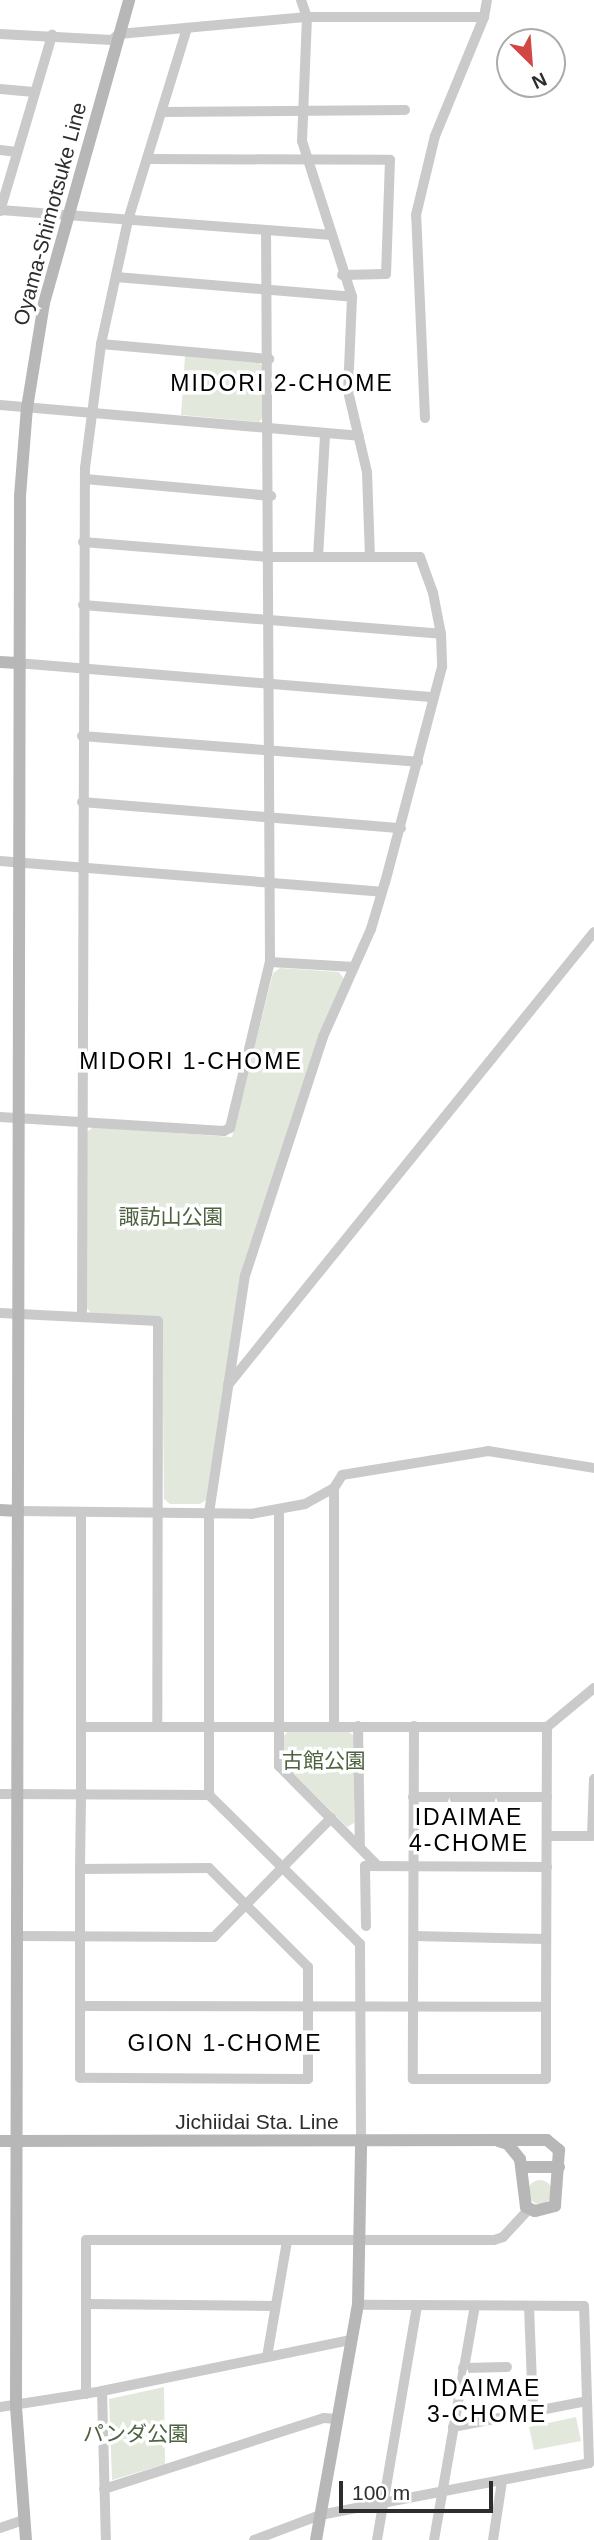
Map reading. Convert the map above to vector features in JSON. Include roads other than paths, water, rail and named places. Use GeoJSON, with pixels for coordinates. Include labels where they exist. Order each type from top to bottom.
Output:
{"type":"FeatureCollection","features":[{"type":"Feature","properties":{"kind":"main road","name":"Oyama-Shimotsuke Line"},"geometry":{"type":"LineString","coordinates":[[26,2540],[16,2407],[16,1794],[21,1315],[17,663],[20,496],[27,408],[44,303],[129,0]]}},
{"type":"Feature","properties":{"kind":"main road"},"geometry":{"type":"LineString","coordinates":[[0,662],[17,663]]}},
{"type":"Feature","properties":{"kind":"main road"},"geometry":{"type":"LineString","coordinates":[[0,1510],[18,1511]]}},
{"type":"Feature","properties":{"kind":"main road","name":"Jichiidai Sta. Line"},"geometry":{"type":"LineString","coordinates":[[0,2141],[553,2141],[559,2150],[559,2167]]}},
{"type":"Feature","properties":{"kind":"main road"},"geometry":{"type":"LineString","coordinates":[[498,2141],[513,2148],[523,2167],[522,2199],[529,2209],[547,2210],[557,2203],[559,2167],[523,2167]]}},
{"type":"Feature","properties":{"kind":"main road"},"geometry":{"type":"LineString","coordinates":[[316,2540],[358,2305],[361,2142]]}},
{"type":"Feature","properties":{"kind":"street"},"geometry":{"type":"LineString","coordinates":[[301,0],[307,17],[302,111],[306,158],[342,275],[352,298],[348,391],[367,472],[370,557]]}},
{"type":"Feature","properties":{"kind":"street"},"geometry":{"type":"LineString","coordinates":[[425,418],[416,215],[435,136],[484,17],[487,0]]}},
{"type":"Feature","properties":{"kind":"street"},"geometry":{"type":"LineString","coordinates":[[0,34],[52,34],[112,40],[119,34],[307,17],[484,17]]}},
{"type":"Feature","properties":{"kind":"street"},"geometry":{"type":"LineString","coordinates":[[82,1317],[85,479],[101,344],[128,220],[187,28]]}},
{"type":"Feature","properties":{"kind":"street"},"geometry":{"type":"LineString","coordinates":[[52,34],[0,211],[329,235]]}},
{"type":"Feature","properties":{"kind":"street"},"geometry":{"type":"LineString","coordinates":[[0,89],[34,92]]}},
{"type":"Feature","properties":{"kind":"street"},"geometry":{"type":"LineString","coordinates":[[162,112],[405,110]]}},
{"type":"Feature","properties":{"kind":"street"},"geometry":{"type":"LineString","coordinates":[[0,150],[17,152]]}},
{"type":"Feature","properties":{"kind":"street"},"geometry":{"type":"LineString","coordinates":[[147,159],[390,160],[386,274],[342,275]]}},
{"type":"Feature","properties":{"kind":"street"},"geometry":{"type":"LineString","coordinates":[[0,1117],[224,1131],[230,1128],[270,962],[271,496],[266,232]]}},
{"type":"Feature","properties":{"kind":"street"},"geometry":{"type":"LineString","coordinates":[[116,277],[352,298]]}},
{"type":"Feature","properties":{"kind":"street"},"geometry":{"type":"LineString","coordinates":[[101,344],[269,359]]}},
{"type":"Feature","properties":{"kind":"street"},"geometry":{"type":"LineString","coordinates":[[0,405],[359,436]]}},
{"type":"Feature","properties":{"kind":"street"},"geometry":{"type":"LineString","coordinates":[[318,557],[325,434]]}},
{"type":"Feature","properties":{"kind":"street"},"geometry":{"type":"LineString","coordinates":[[85,479],[271,496]]}},
{"type":"Feature","properties":{"kind":"street"},"geometry":{"type":"LineString","coordinates":[[83,542],[271,557],[420,557],[433,593],[441,634],[442,667],[382,892],[354,967],[323,1037],[245,1275],[209,1514],[209,1795]]}},
{"type":"Feature","properties":{"kind":"street"},"geometry":{"type":"LineString","coordinates":[[83,605],[441,634]]}},
{"type":"Feature","properties":{"kind":"street"},"geometry":{"type":"LineString","coordinates":[[17,663],[435,697]]}},
{"type":"Feature","properties":{"kind":"street"},"geometry":{"type":"LineString","coordinates":[[82,736],[418,762]]}},
{"type":"Feature","properties":{"kind":"street"},"geometry":{"type":"LineString","coordinates":[[82,802],[401,828]]}},
{"type":"Feature","properties":{"kind":"street"},"geometry":{"type":"LineString","coordinates":[[0,861],[382,892]]}},
{"type":"Feature","properties":{"kind":"street"},"geometry":{"type":"LineString","coordinates":[[228,1386],[594,932]]}},
{"type":"Feature","properties":{"kind":"street"},"geometry":{"type":"LineString","coordinates":[[270,962],[354,967]]}},
{"type":"Feature","properties":{"kind":"street"},"geometry":{"type":"LineString","coordinates":[[0,1313],[158,1321],[157,1726]]}},
{"type":"Feature","properties":{"kind":"street"},"geometry":{"type":"LineString","coordinates":[[18,1511],[156,1515],[279,1510],[305,1504],[334,1488],[342,1475],[488,1451],[594,1468]]}},
{"type":"Feature","properties":{"kind":"street"},"geometry":{"type":"LineString","coordinates":[[334,1488],[334,1726]]}},
{"type":"Feature","properties":{"kind":"street"},"geometry":{"type":"LineString","coordinates":[[279,1510],[279,1766],[378,1866]]}},
{"type":"Feature","properties":{"kind":"street"},"geometry":{"type":"LineString","coordinates":[[80,1869],[209,1868],[308,1967],[308,2079],[80,2078],[80,1869],[81,1796],[81,1514]]}},
{"type":"Feature","properties":{"kind":"street"},"geometry":{"type":"LineString","coordinates":[[81,1727],[547,1727],[594,1688]]}},
{"type":"Feature","properties":{"kind":"street"},"geometry":{"type":"LineString","coordinates":[[358,1726],[360,1847]]}},
{"type":"Feature","properties":{"kind":"street"},"geometry":{"type":"LineString","coordinates":[[414,1726],[413,2079],[546,2079],[547,1727]]}},
{"type":"Feature","properties":{"kind":"street"},"geometry":{"type":"LineString","coordinates":[[547,1836],[592,1836],[594,1779]]}},
{"type":"Feature","properties":{"kind":"street"},"geometry":{"type":"LineString","coordinates":[[0,1794],[209,1795],[360,1944],[361,2142]]}},
{"type":"Feature","properties":{"kind":"street"},"geometry":{"type":"LineString","coordinates":[[413,1797],[547,1797]]}},
{"type":"Feature","properties":{"kind":"street"},"geometry":{"type":"LineString","coordinates":[[18,1936],[214,1937],[331,1818]]}},
{"type":"Feature","properties":{"kind":"street"},"geometry":{"type":"LineString","coordinates":[[366,1926],[365,1866],[547,1867]]}},
{"type":"Feature","properties":{"kind":"street"},"geometry":{"type":"LineString","coordinates":[[414,1936],[546,1939]]}},
{"type":"Feature","properties":{"kind":"street"},"geometry":{"type":"LineString","coordinates":[[80,2006],[546,2007]]}},
{"type":"Feature","properties":{"kind":"street"},"geometry":{"type":"LineString","coordinates":[[86,2394],[86,2240],[495,2240],[529,2209]]}},
{"type":"Feature","properties":{"kind":"street"},"geometry":{"type":"LineString","coordinates":[[267,2357],[287,2241]]}},
{"type":"Feature","properties":{"kind":"street"},"geometry":{"type":"LineString","coordinates":[[86,2304],[275,2306]]}},
{"type":"Feature","properties":{"kind":"street"},"geometry":{"type":"LineString","coordinates":[[254,2540],[320,2515],[589,2463],[584,2306],[358,2305]]}},
{"type":"Feature","properties":{"kind":"street"},"geometry":{"type":"LineString","coordinates":[[377,2540],[418,2306]]}},
{"type":"Feature","properties":{"kind":"street"},"geometry":{"type":"LineString","coordinates":[[434,2540],[475,2306]]}},
{"type":"Feature","properties":{"kind":"street"},"geometry":{"type":"LineString","coordinates":[[529,2306],[533,2412]]}},
{"type":"Feature","properties":{"kind":"street"},"geometry":{"type":"LineString","coordinates":[[0,2407],[16,2407],[102,2391],[351,2340]]}},
{"type":"Feature","properties":{"kind":"street"},"geometry":{"type":"LineString","coordinates":[[463,2368],[507,2367]]}},
{"type":"Feature","properties":{"kind":"street"},"geometry":{"type":"LineString","coordinates":[[102,2391],[106,2540]]}},
{"type":"Feature","properties":{"kind":"street"},"geometry":{"type":"LineString","coordinates":[[453,2427],[587,2401]]}},
{"type":"Feature","properties":{"kind":"street"},"geometry":{"type":"LineString","coordinates":[[104,2489],[324,2418],[337,2418]]}},
{"type":"Feature","properties":{"kind":"street"},"geometry":{"type":"LineString","coordinates":[[493,2540],[502,2481]]}},
{"type":"Feature","properties":{"kind":"street"},"geometry":{"type":"LineString","coordinates":[[0,2528],[23,2520]]}},
{"type":"Feature","properties":{"kind":"district","name":"MIDORI 2-CHOME"},"geometry":{"type":"Point","coordinates":[282,383]}},
{"type":"Feature","properties":{"kind":"district","name":"MIDORI 1-CHOME"},"geometry":{"type":"Point","coordinates":[191,1061]}},
{"type":"Feature","properties":{"kind":"district","name":"IDAIMAE 4-CHOME"},"geometry":{"type":"Point","coordinates":[469,1830]}},
{"type":"Feature","properties":{"kind":"district","name":"GION 1-CHOME"},"geometry":{"type":"Point","coordinates":[225,2043]}},
{"type":"Feature","properties":{"kind":"district","name":"IDAIMAE 3-CHOME"},"geometry":{"type":"Point","coordinates":[487,2401]}},
{"type":"Feature","properties":{"kind":"park label","name":"諏訪山公園"},"geometry":{"type":"Point","coordinates":[171,1217]}},
{"type":"Feature","properties":{"kind":"park label","name":"古館公園"},"geometry":{"type":"Point","coordinates":[324,1761]}},
{"type":"Feature","properties":{"kind":"park label","name":"パンダ公園"},"geometry":{"type":"Point","coordinates":[136,2434]}}]}
